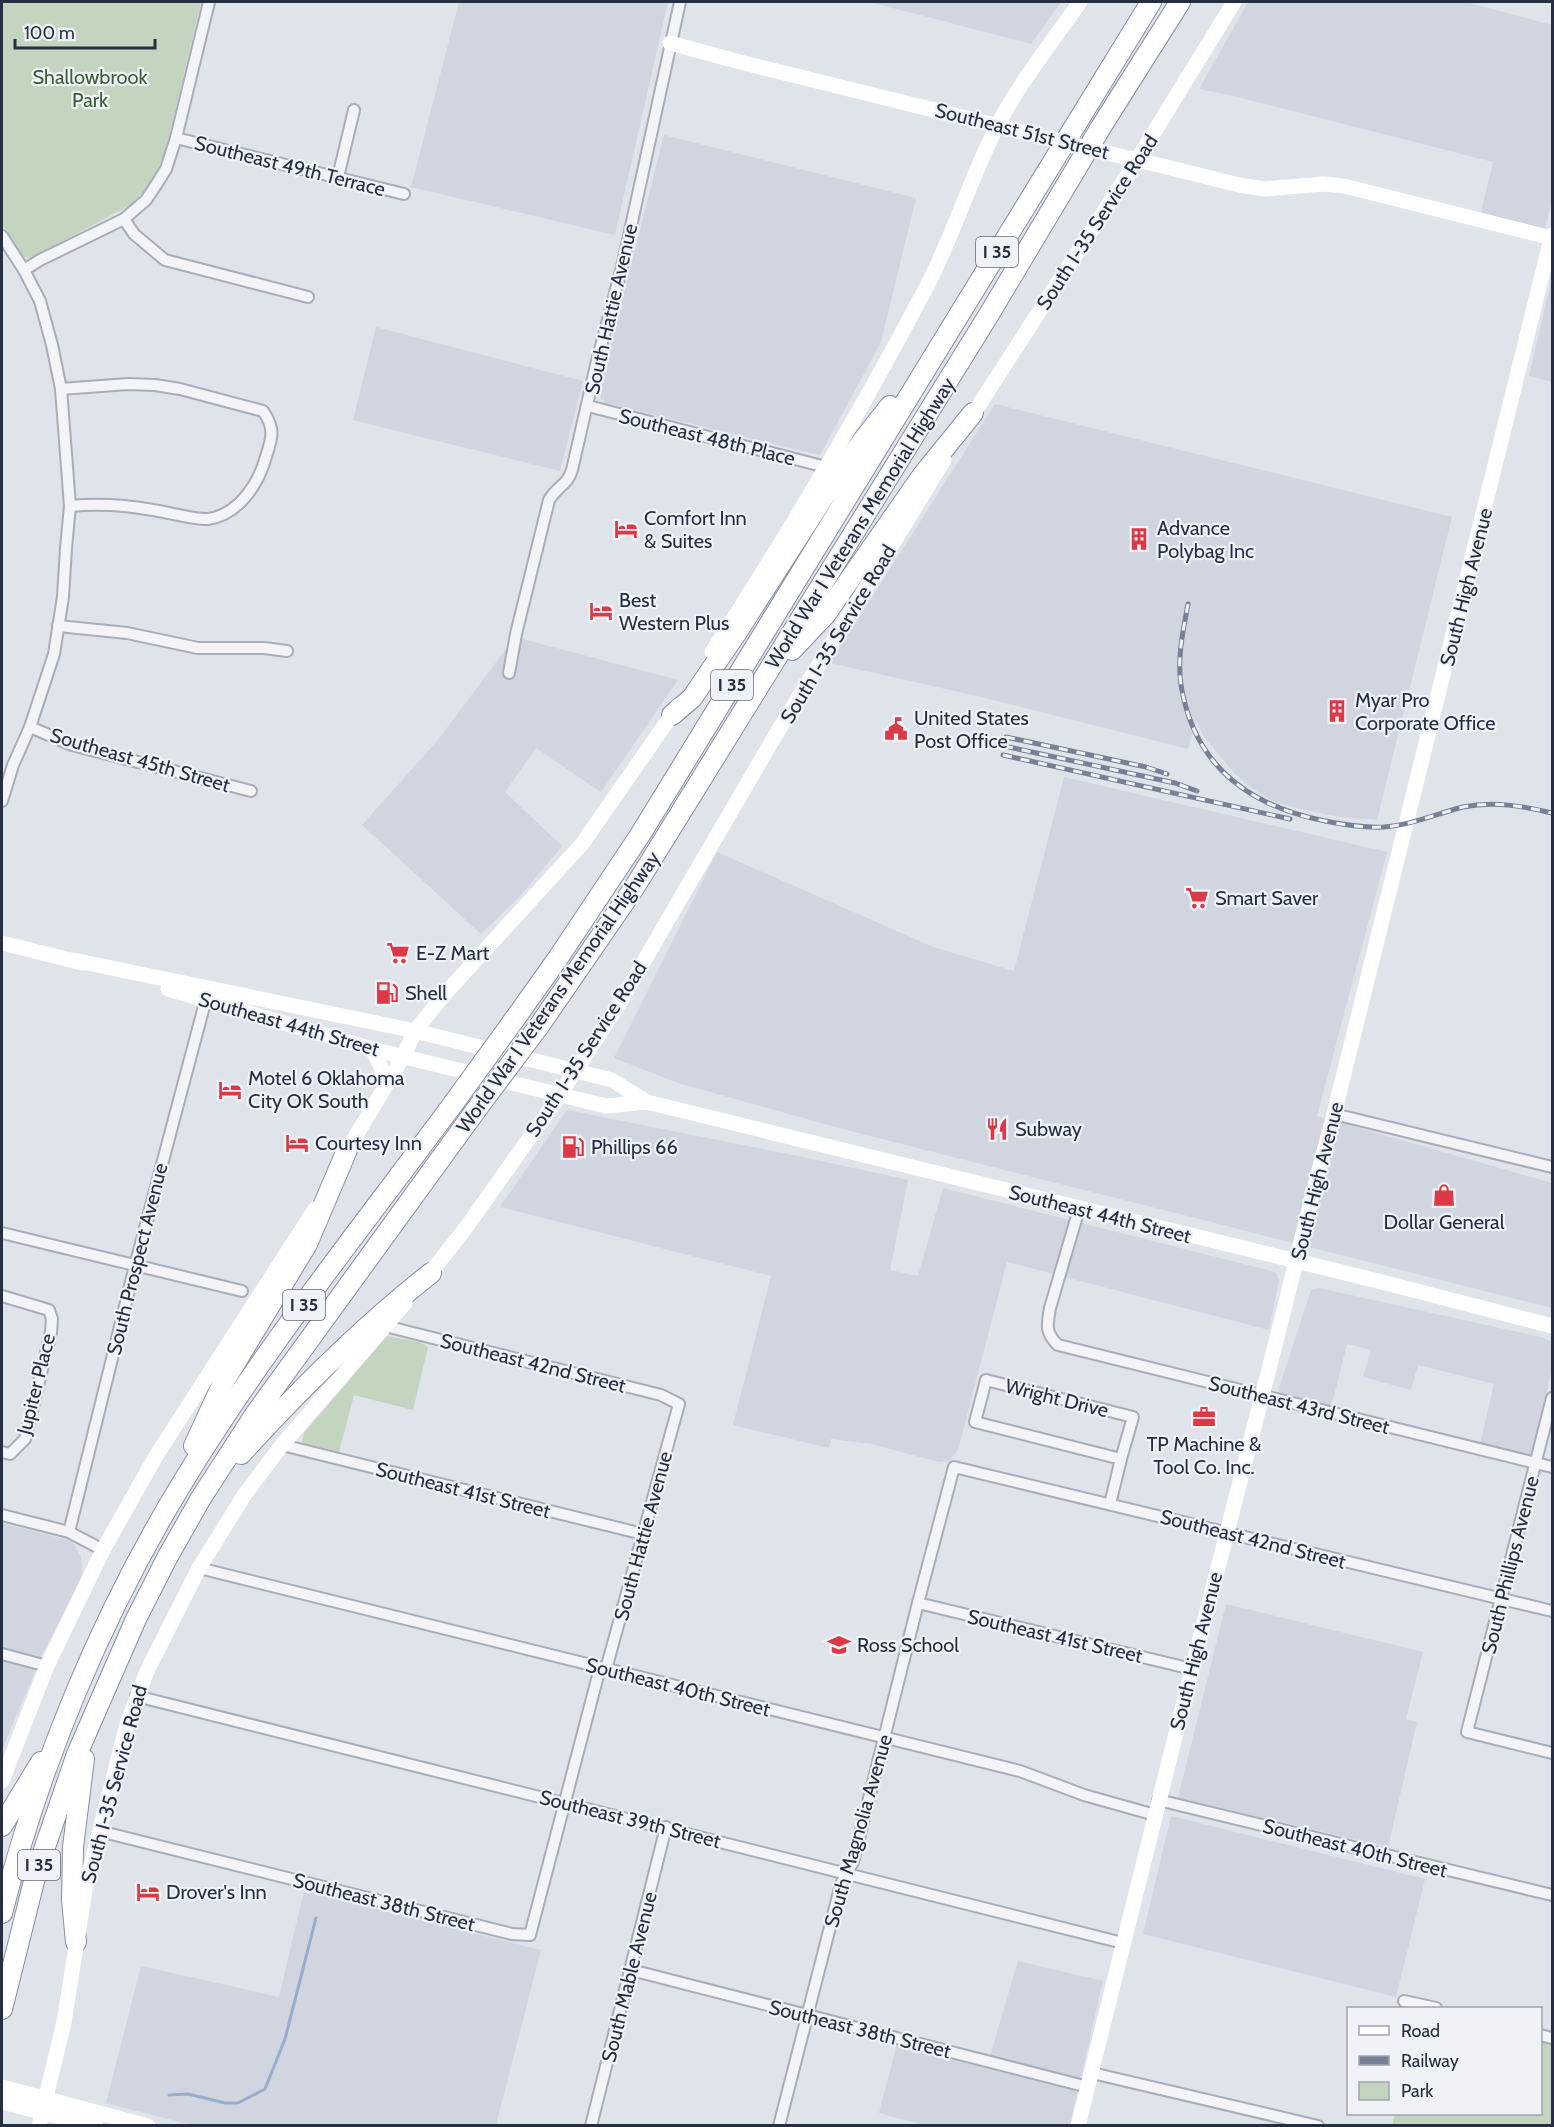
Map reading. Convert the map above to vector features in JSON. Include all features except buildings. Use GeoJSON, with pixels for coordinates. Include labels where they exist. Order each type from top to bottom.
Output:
{"type":"FeatureCollection","features":[{"type":"Feature","properties":{"kind":"highway","name":"World War I Veterans Memorial Highway"},"geometry":{"type":"LineString","coordinates":[[2,1913],[29,1819],[59,1731],[99,1641],[165,1512],[202,1452],[263,1362],[514,1020],[640,835],[1151,2]]}},
{"type":"Feature","properties":{"kind":"highway","name":"World War I Veterans Memorial Highway"},"geometry":{"type":"LineString","coordinates":[[2,2009],[36,1873],[77,1754],[136,1618],[201,1498],[256,1413],[539,1026],[634,888],[1180,2]]}},
{"type":"Feature","properties":{"kind":"highway"},"geometry":{"type":"LineString","coordinates":[[672,715],[692,698],[864,439],[941,344]]}},
{"type":"Feature","properties":{"kind":"highway"},"geometry":{"type":"LineString","coordinates":[[764,680],[825,615],[922,476],[973,413]]}},
{"type":"Feature","properties":{"kind":"highway"},"geometry":{"type":"LineString","coordinates":[[165,1512],[223,1383],[307,1244],[347,1150]]}},
{"type":"Feature","properties":{"kind":"highway"},"geometry":{"type":"LineString","coordinates":[[201,1498],[302,1388],[386,1308],[431,1273]]}},
{"type":"Feature","properties":{"kind":"highway"},"geometry":{"type":"LineString","coordinates":[[76,1942],[72,1900],[73,1846],[89,1725]]}},
{"type":"Feature","properties":{"kind":"highway"},"geometry":{"type":"LineString","coordinates":[[2,1826],[59,1731]]}},
{"type":"Feature","properties":{"kind":"main road"},"geometry":{"type":"LineString","coordinates":[[2,1781],[46,1666],[103,1550],[156,1456],[309,1219],[403,1057],[415,1031],[443,996],[582,844],[672,715],[826,467],[928,283],[978,165],[998,125],[1013,99],[1080,2]]}},
{"type":"Feature","properties":{"kind":"main road","name":"South I-35 Service Road"},"geometry":{"type":"LineString","coordinates":[[43,2112],[64,2022],[86,1884],[136,1696],[199,1568],[245,1494],[282,1445],[431,1273],[465,1229],[594,1044],[772,741],[973,413],[1131,158],[1234,2]]}},
{"type":"Feature","properties":{"kind":"main road","name":"Southeast 51st Street"},"geometry":{"type":"LineString","coordinates":[[670,43],[1239,185],[1265,189],[1323,184],[1344,186],[1552,236]]}},
{"type":"Feature","properties":{"kind":"main road","name":"South High Avenue"},"geometry":{"type":"LineString","coordinates":[[1078,2126],[1334,1114],[1552,236]]}},
{"type":"Feature","properties":{"kind":"main road","name":"Southeast 44th Street"},"geometry":{"type":"LineString","coordinates":[[2,945],[73,960],[207,994],[415,1031],[612,1080],[647,1102],[1552,1326]]}},
{"type":"Feature","properties":{"kind":"main road","name":"Southeast 44th Street"},"geometry":{"type":"LineString","coordinates":[[207,994],[372,1049],[403,1057],[606,1106],[647,1102]]}},
{"type":"Feature","properties":{"kind":"main road"},"geometry":{"type":"LineString","coordinates":[[594,1044],[596,1064],[600,1071],[612,1080]]}},
{"type":"Feature","properties":{"kind":"main road"},"geometry":{"type":"LineString","coordinates":[[372,1049],[381,1066],[386,1086]]}},
{"type":"Feature","properties":{"kind":"main road"},"geometry":{"type":"LineString","coordinates":[[2,2087],[43,2112],[96,2126]]}},
{"type":"Feature","properties":{"kind":"main road"},"geometry":{"type":"LineString","coordinates":[[2,2102],[23,2100]]}},
{"type":"Feature","properties":{"kind":"main road"},"geometry":{"type":"LineString","coordinates":[[43,2112],[148,2126]]}},
{"type":"Feature","properties":{"kind":"street"},"geometry":{"type":"LineString","coordinates":[[24,270],[124,219],[146,200],[166,169],[176,138],[209,2]]}},
{"type":"Feature","properties":{"kind":"street","name":"South Hattie Avenue"},"geometry":{"type":"LineString","coordinates":[[509,673],[549,500],[555,489],[569,480],[588,406],[623,263],[680,2]]}},
{"type":"Feature","properties":{"kind":"street"},"geometry":{"type":"LineString","coordinates":[[338,177],[354,110]]}},
{"type":"Feature","properties":{"kind":"street","name":"Southeast 49th Terrace"},"geometry":{"type":"LineString","coordinates":[[176,138],[404,194]]}},
{"type":"Feature","properties":{"kind":"street"},"geometry":{"type":"LineString","coordinates":[[124,219],[134,234],[165,260],[308,297]]}},
{"type":"Feature","properties":{"kind":"street"},"geometry":{"type":"LineString","coordinates":[[2,236],[24,270],[40,301],[61,389],[70,506],[63,597],[54,654],[2,801]]}},
{"type":"Feature","properties":{"kind":"street"},"geometry":{"type":"LineString","coordinates":[[61,389],[128,384],[180,389],[262,411],[272,424],[271,441],[259,480],[249,494],[227,512],[208,519],[125,505],[70,506]]}},
{"type":"Feature","properties":{"kind":"street","name":"Southeast 48th Place"},"geometry":{"type":"LineString","coordinates":[[588,406],[826,467]]}},
{"type":"Feature","properties":{"kind":"street"},"geometry":{"type":"LineString","coordinates":[[58,626],[127,633],[198,648],[264,648],[287,651]]}},
{"type":"Feature","properties":{"kind":"street","name":"Southeast 45th Street"},"geometry":{"type":"LineString","coordinates":[[30,727],[72,745],[251,791]]}},
{"type":"Feature","properties":{"kind":"street","name":"South Prospect Avenue"},"geometry":{"type":"LineString","coordinates":[[69,1532],[135,1266],[207,994]]}},
{"type":"Feature","properties":{"kind":"street"},"geometry":{"type":"LineString","coordinates":[[1334,1114],[1552,1167]]}},
{"type":"Feature","properties":{"kind":"street","name":"Southeast 43rd Street"},"geometry":{"type":"LineString","coordinates":[[1079,1209],[1047,1323],[1049,1337],[1058,1345],[1552,1467]]}},
{"type":"Feature","properties":{"kind":"street"},"geometry":{"type":"LineString","coordinates":[[2,1233],[242,1291]]}},
{"type":"Feature","properties":{"kind":"street","name":"Jupiter Place"},"geometry":{"type":"LineString","coordinates":[[2,1296],[49,1310],[52,1319],[51,1332],[25,1439],[5,1453]]}},
{"type":"Feature","properties":{"kind":"street","name":"Southeast 42nd Street"},"geometry":{"type":"LineString","coordinates":[[385,1326],[661,1395],[679,1404]]}},
{"type":"Feature","properties":{"kind":"street","name":"Wright Drive"},"geometry":{"type":"LineString","coordinates":[[1110,1504],[1133,1417],[986,1380],[975,1422],[1121,1460]]}},
{"type":"Feature","properties":{"kind":"street","name":"South Phillips Avenue"},"geometry":{"type":"LineString","coordinates":[[1552,1398],[1467,1732],[1552,1753]]}},
{"type":"Feature","properties":{"kind":"street","name":"South Hattie Avenue"},"geometry":{"type":"LineString","coordinates":[[530,1935],[565,1802],[679,1404]]}},
{"type":"Feature","properties":{"kind":"street","name":"Southeast 41st Street"},"geometry":{"type":"LineString","coordinates":[[282,1445],[643,1534]]}},
{"type":"Feature","properties":{"kind":"street","name":"Southeast 42nd Street"},"geometry":{"type":"LineString","coordinates":[[954,1467],[1552,1611]]}},
{"type":"Feature","properties":{"kind":"street","name":"South Magnolia Avenue"},"geometry":{"type":"LineString","coordinates":[[779,2126],[841,1884],[853,1862],[954,1467]]}},
{"type":"Feature","properties":{"kind":"street"},"geometry":{"type":"LineString","coordinates":[[2,1515],[69,1532],[103,1550]]}},
{"type":"Feature","properties":{"kind":"street","name":"Southeast 40th Street"},"geometry":{"type":"LineString","coordinates":[[199,1568],[1020,1772],[1084,1795],[1157,1808],[1552,1896]]}},
{"type":"Feature","properties":{"kind":"street","name":"Southeast 41st Street"},"geometry":{"type":"LineString","coordinates":[[918,1603],[1192,1669]]}},
{"type":"Feature","properties":{"kind":"street"},"geometry":{"type":"LineString","coordinates":[[2,1654],[46,1666]]}},
{"type":"Feature","properties":{"kind":"street","name":"Southeast 39th Street"},"geometry":{"type":"LineString","coordinates":[[136,1696],[1123,1943]]}},
{"type":"Feature","properties":{"kind":"street","name":"South Mable Avenue"},"geometry":{"type":"LineString","coordinates":[[591,2126],[632,1970],[666,1827]]}},
{"type":"Feature","properties":{"kind":"street","name":"Southeast 38th Street"},"geometry":{"type":"LineString","coordinates":[[99,1831],[512,1934],[530,1935]]}},
{"type":"Feature","properties":{"kind":"street","name":"Southeast 38th Street"},"geometry":{"type":"LineString","coordinates":[[632,1970],[806,2016],[1090,2080],[1318,2126]]}},
{"type":"Feature","properties":{"kind":"street"},"geometry":{"type":"LineString","coordinates":[[1404,2001],[1431,2007]]}},
{"type":"Feature","properties":{"kind":"shaded area"},"geometry":{"type":"Polygon","coordinates":[[[459,2],[668,2],[615,235],[411,187],[459,2]]]}},
{"type":"Feature","properties":{"kind":"shaded area"},"geometry":{"type":"Polygon","coordinates":[[[870,2],[1061,2],[1031,44],[870,2]]]}},
{"type":"Feature","properties":{"kind":"shaded area"},"geometry":{"type":"Polygon","coordinates":[[[1248,2],[1466,2],[1552,25],[1552,200],[1545,229],[1480,216],[1493,162],[1199,89],[1248,2]]]}},
{"type":"Feature","properties":{"kind":"shaded area"},"geometry":{"type":"Polygon","coordinates":[[[664,135],[916,198],[881,342],[820,455],[606,403],[601,399],[600,388],[664,135]]]}},
{"type":"Feature","properties":{"kind":"shaded area"},"geometry":{"type":"Polygon","coordinates":[[[1552,277],[1552,382],[1529,376],[1552,277]]]}},
{"type":"Feature","properties":{"kind":"shaded area"},"geometry":{"type":"Polygon","coordinates":[[[376,327],[583,381],[560,471],[353,420],[376,327]]]}},
{"type":"Feature","properties":{"kind":"shaded area"},"geometry":{"type":"Polygon","coordinates":[[[995,404],[1452,517],[1377,820],[1340,817],[1272,801],[1234,773],[1204,737],[1196,720],[1188,749],[990,699],[830,663],[995,404]]]}},
{"type":"Feature","properties":{"kind":"shaded area"},"geometry":{"type":"Polygon","coordinates":[[[515,637],[678,680],[601,792],[536,748],[505,792],[562,846],[522,894],[481,934],[362,825],[437,741],[515,637]]]}},
{"type":"Feature","properties":{"kind":"shaded area"},"geometry":{"type":"Polygon","coordinates":[[[1064,777],[1387,852],[1317,1116],[1552,1183],[1552,1308],[850,1131],[678,1083],[614,1058],[717,852],[933,947],[1014,971],[1064,777]]]}},
{"type":"Feature","properties":{"kind":"shaded area"},"geometry":{"type":"Polygon","coordinates":[[[567,1110],[908,1180],[890,1270],[918,1276],[943,1188],[1264,1269],[1276,1273],[1279,1280],[1269,1330],[1007,1262],[958,1450],[950,1460],[939,1462],[871,1444],[831,1439],[829,1448],[733,1425],[771,1276],[500,1207],[567,1110]]]}},
{"type":"Feature","properties":{"kind":"shaded area"},"geometry":{"type":"Polygon","coordinates":[[[1319,1288],[1541,1337],[1552,1342],[1552,1368],[1534,1449],[1529,1455],[1480,1444],[1494,1384],[1418,1365],[1411,1390],[1363,1377],[1371,1350],[1347,1344],[1331,1408],[1283,1396],[1278,1391],[1310,1293],[1312,1289],[1319,1288]]]}},
{"type":"Feature","properties":{"kind":"shaded area"},"geometry":{"type":"Polygon","coordinates":[[[2,1523],[72,1541],[81,1557],[82,1576],[42,1655],[2,1750],[2,1523]]]}},
{"type":"Feature","properties":{"kind":"shaded area"},"geometry":{"type":"Polygon","coordinates":[[[1226,1604],[1423,1652],[1406,1719],[1417,1722],[1388,1847],[1178,1798],[1226,1604]]]}},
{"type":"Feature","properties":{"kind":"shaded area"},"geometry":{"type":"Polygon","coordinates":[[[1171,1816],[1425,1879],[1396,1997],[1143,1934],[1171,1816]]]}},
{"type":"Feature","properties":{"kind":"shaded area"},"geometry":{"type":"Polygon","coordinates":[[[304,1891],[541,1950],[496,2125],[192,2125],[106,2103],[141,1966],[279,1997],[304,1891]]]}},
{"type":"Feature","properties":{"kind":"shaded area"},"geometry":{"type":"Polygon","coordinates":[[[1018,1961],[1103,1981],[1070,2125],[923,2125],[879,2113],[900,2032],[990,2056],[1018,1961]]]}},
{"type":"Feature","properties":{"kind":"green space","name":"Shallowbrook Park"},"geometry":{"type":"Polygon","coordinates":[[[2,2],[201,2],[165,154],[152,181],[132,204],[31,258],[23,257],[2,225],[2,2]]]}},
{"type":"Feature","properties":{"kind":"green space"},"geometry":{"type":"Polygon","coordinates":[[[387,1336],[419,1342],[428,1347],[413,1410],[354,1395],[339,1452],[302,1443],[304,1433],[387,1336]]]}},
{"type":"Feature","properties":{"kind":"green space"},"geometry":{"type":"Polygon","coordinates":[[[1542,2039],[1552,2042],[1552,2125],[1392,2126],[1395,2115],[1542,2115],[1542,2039]]]}},
{"type":"Feature","properties":{"kind":"waterway"},"geometry":{"type":"LineString","coordinates":[[169,2095],[188,2094],[225,2103],[238,2103],[265,2089],[285,2039],[316,1918]]}},
{"type":"Feature","properties":{"kind":"railway"},"geometry":{"type":"LineString","coordinates":[[1188,604],[1180,665],[1181,685],[1188,713],[1198,738],[1212,760],[1229,778],[1249,793],[1272,805],[1298,814],[1362,827],[1394,826],[1463,807],[1485,804],[1519,806],[1552,813]]}},
{"type":"Feature","properties":{"kind":"railway"},"geometry":{"type":"LineString","coordinates":[[1006,737],[1146,767],[1167,774]]}},
{"type":"Feature","properties":{"kind":"railway"},"geometry":{"type":"LineString","coordinates":[[1004,746],[1175,783],[1197,791]]}},
{"type":"Feature","properties":{"kind":"railway"},"geometry":{"type":"LineString","coordinates":[[1003,755],[1290,819]]}},
{"type":"Feature","properties":{"kind":"place","name":"Comfort Inn & Suites"},"geometry":{"type":"Point","coordinates":[626,529]}},
{"type":"Feature","properties":{"kind":"place","name":"Advance Polybag Inc"},"geometry":{"type":"Point","coordinates":[1139,539]}},
{"type":"Feature","properties":{"kind":"place","name":"Best Western Plus"},"geometry":{"type":"Point","coordinates":[601,611]}},
{"type":"Feature","properties":{"kind":"place","name":"Myar Pro Corporate Office"},"geometry":{"type":"Point","coordinates":[1337,711]}},
{"type":"Feature","properties":{"kind":"place","name":"United States Post Office"},"geometry":{"type":"Point","coordinates":[896,729]}},
{"type":"Feature","properties":{"kind":"place","name":"Smart Saver"},"geometry":{"type":"Point","coordinates":[1197,898]}},
{"type":"Feature","properties":{"kind":"place","name":"E-Z Mart"},"geometry":{"type":"Point","coordinates":[398,953]}},
{"type":"Feature","properties":{"kind":"place","name":"Shell"},"geometry":{"type":"Point","coordinates":[387,993]}},
{"type":"Feature","properties":{"kind":"place","name":"Motel 6 Oklahoma City OK South"},"geometry":{"type":"Point","coordinates":[230,1090]}},
{"type":"Feature","properties":{"kind":"place","name":"Subway"},"geometry":{"type":"Point","coordinates":[997,1129]}},
{"type":"Feature","properties":{"kind":"place","name":"Courtesy Inn"},"geometry":{"type":"Point","coordinates":[297,1143]}},
{"type":"Feature","properties":{"kind":"place","name":"Phillips 66"},"geometry":{"type":"Point","coordinates":[573,1147]}},
{"type":"Feature","properties":{"kind":"place","name":"Dollar General"},"geometry":{"type":"Point","coordinates":[1444,1195]}},
{"type":"Feature","properties":{"kind":"place","name":"TP Machine & Tool Co. Inc."},"geometry":{"type":"Point","coordinates":[1204,1417]}},
{"type":"Feature","properties":{"kind":"place","name":"Ross School"},"geometry":{"type":"Point","coordinates":[839,1645]}},
{"type":"Feature","properties":{"kind":"place","name":"Drover's Inn"},"geometry":{"type":"Point","coordinates":[148,1892]}}]}
